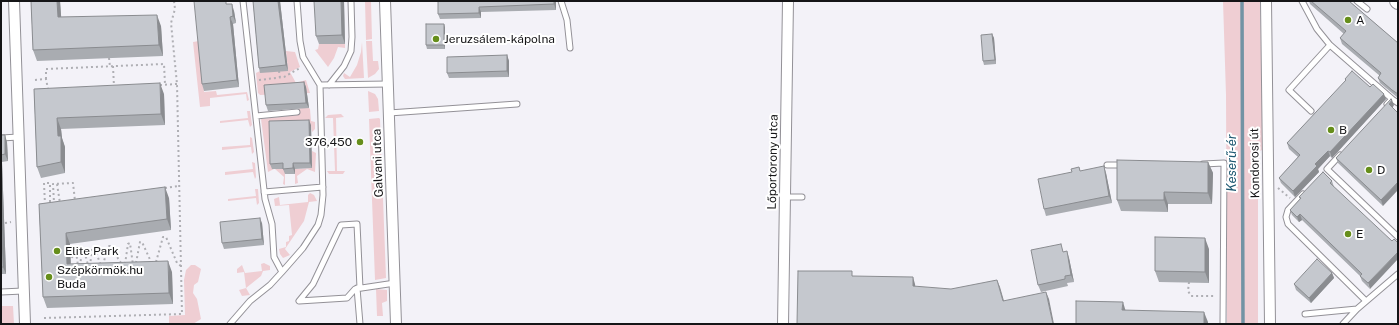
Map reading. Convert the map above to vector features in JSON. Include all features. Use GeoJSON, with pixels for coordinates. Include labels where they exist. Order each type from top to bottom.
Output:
{"type":"FeatureCollection","features":[{"type":"Feature","properties":{"kind":"street"},"geometry":{"type":"LineString","coordinates":[[14,1],[25,324]]}},
{"type":"Feature","properties":{"kind":"street","name":"Galvani utca"},"geometry":{"type":"LineString","coordinates":[[385,1],[396,324]]}},
{"type":"Feature","properties":{"kind":"street","name":"Lőportorony utca"},"geometry":{"type":"LineString","coordinates":[[783,324],[788,1]]}},
{"type":"Feature","properties":{"kind":"street","name":"Kondorosi út"},"geometry":{"type":"LineString","coordinates":[[1266,1],[1270,324]]}},
{"type":"Feature","properties":{"kind":"lane"},"geometry":{"type":"LineString","coordinates":[[243,1],[264,192],[272,224],[274,257],[282,272]]}},
{"type":"Feature","properties":{"kind":"lane"},"geometry":{"type":"LineString","coordinates":[[230,324],[250,301],[270,285],[303,248],[318,225],[323,206],[320,85],[303,57],[300,41],[297,1]]}},
{"type":"Feature","properties":{"kind":"lane"},"geometry":{"type":"LineString","coordinates":[[329,85],[344,66],[350,51],[352,38],[351,1]]}},
{"type":"Feature","properties":{"kind":"lane"},"geometry":{"type":"LineString","coordinates":[[561,1],[567,20],[570,48]]}},
{"type":"Feature","properties":{"kind":"lane"},"geometry":{"type":"LineString","coordinates":[[1302,1],[1316,29],[1330,45],[1398,104]]}},
{"type":"Feature","properties":{"kind":"lane"},"geometry":{"type":"LineString","coordinates":[[1357,1],[1367,9]]}},
{"type":"Feature","properties":{"kind":"lane"},"geometry":{"type":"LineString","coordinates":[[1311,111],[1289,90],[1330,45]]}},
{"type":"Feature","properties":{"kind":"lane"},"geometry":{"type":"LineString","coordinates":[[320,85],[388,84]]}},
{"type":"Feature","properties":{"kind":"lane"},"geometry":{"type":"LineString","coordinates":[[1381,110],[1392,99]]}},
{"type":"Feature","properties":{"kind":"lane"},"geometry":{"type":"LineString","coordinates":[[389,113],[517,104]]}},
{"type":"Feature","properties":{"kind":"lane"},"geometry":{"type":"LineString","coordinates":[[256,116],[297,112]]}},
{"type":"Feature","properties":{"kind":"lane"},"geometry":{"type":"LineString","coordinates":[[1,138],[19,137]]}},
{"type":"Feature","properties":{"kind":"lane"},"geometry":{"type":"LineString","coordinates":[[1322,174],[1343,151]]}},
{"type":"Feature","properties":{"kind":"lane"},"geometry":{"type":"LineString","coordinates":[[1200,164],[1224,163],[1224,324]]}},
{"type":"Feature","properties":{"kind":"lane"},"geometry":{"type":"LineString","coordinates":[[1107,165],[1130,165]]}},
{"type":"Feature","properties":{"kind":"lane"},"geometry":{"type":"LineString","coordinates":[[1327,169],[1398,237]]}},
{"type":"Feature","properties":{"kind":"lane"},"geometry":{"type":"LineString","coordinates":[[264,192],[323,187]]}},
{"type":"Feature","properties":{"kind":"lane"},"geometry":{"type":"LineString","coordinates":[[1306,191],[1288,210],[1286,217],[1288,224],[1366,301]]}},
{"type":"Feature","properties":{"kind":"lane"},"geometry":{"type":"LineString","coordinates":[[785,197],[802,198]]}},
{"type":"Feature","properties":{"kind":"lane"},"geometry":{"type":"LineString","coordinates":[[360,324],[359,288],[357,224],[341,225],[313,284],[299,301],[347,298],[359,288],[395,283]]}},
{"type":"Feature","properties":{"kind":"lane"},"geometry":{"type":"LineString","coordinates":[[1343,324],[1357,309],[1398,274]]}},
{"type":"Feature","properties":{"kind":"lane"},"geometry":{"type":"LineString","coordinates":[[1,292],[23,291]]}},
{"type":"Feature","properties":{"kind":"lane"},"geometry":{"type":"LineString","coordinates":[[1305,314],[1357,309]]}},
{"type":"Feature","properties":{"kind":"path"},"geometry":{"type":"LineString","coordinates":[[44,318],[182,314],[177,84],[171,24],[175,9],[174,1]]}},
{"type":"Feature","properties":{"kind":"path"},"geometry":{"type":"LineString","coordinates":[[109,58],[110,67]]}},
{"type":"Feature","properties":{"kind":"path"},"geometry":{"type":"LineString","coordinates":[[55,89],[47,89],[46,69],[164,64],[165,85]]}},
{"type":"Feature","properties":{"kind":"path"},"geometry":{"type":"LineString","coordinates":[[252,80],[280,78],[307,65]]}},
{"type":"Feature","properties":{"kind":"path"},"geometry":{"type":"LineString","coordinates":[[113,66],[114,87]]}},
{"type":"Feature","properties":{"kind":"path"},"geometry":{"type":"LineString","coordinates":[[279,72],[280,78]]}},
{"type":"Feature","properties":{"kind":"path"},"geometry":{"type":"LineString","coordinates":[[34,80],[46,79]]}},
{"type":"Feature","properties":{"kind":"path"},"geometry":{"type":"LineString","coordinates":[[158,85],[177,84]]}},
{"type":"Feature","properties":{"kind":"path"},"geometry":{"type":"LineString","coordinates":[[110,87],[121,86]]}},
{"type":"Feature","properties":{"kind":"path"},"geometry":{"type":"LineString","coordinates":[[39,205],[45,204],[44,183],[50,182],[50,204],[54,203],[53,184],[73,183],[76,201],[70,202]]}},
{"type":"Feature","properties":{"kind":"path"},"geometry":{"type":"LineString","coordinates":[[57,184],[60,203],[65,202]]}},
{"type":"Feature","properties":{"kind":"path"},"geometry":{"type":"LineString","coordinates":[[164,188],[179,186]]}},
{"type":"Feature","properties":{"kind":"path"},"geometry":{"type":"LineString","coordinates":[[1278,188],[1295,203]]}},
{"type":"Feature","properties":{"kind":"path"},"geometry":{"type":"LineString","coordinates":[[5,223],[12,222]]}},
{"type":"Feature","properties":{"kind":"path"},"geometry":{"type":"LineString","coordinates":[[72,258],[74,251],[76,251],[78,267],[80,267],[82,250],[84,250],[88,267],[90,267],[92,248],[94,248],[101,266],[103,266],[108,246],[110,246],[123,266],[125,265],[128,244],[130,243],[133,265],[135,265],[140,242],[142,242],[152,264],[155,264],[163,237],[166,237],[177,263],[181,266]]}},
{"type":"Feature","properties":{"kind":"path"},"geometry":{"type":"LineString","coordinates":[[1189,282],[1188,291],[1191,296],[1224,296]]}},
{"type":"Feature","properties":{"kind":"shaded area"},"geometry":{"type":"Polygon","coordinates":[[[365,1],[371,1],[372,39],[366,40],[365,1]]]}},
{"type":"Feature","properties":{"kind":"shaded area"},"geometry":{"type":"Polygon","coordinates":[[[1223,1],[1260,1],[1263,150],[1258,151],[1258,324],[1227,324],[1226,95],[1223,1]]]}},
{"type":"Feature","properties":{"kind":"shaded area"},"geometry":{"type":"Polygon","coordinates":[[[199,41],[204,92],[216,91],[217,95],[247,92],[249,100],[247,101],[246,94],[210,98],[210,106],[200,107],[193,42],[199,41]]]}},
{"type":"Feature","properties":{"kind":"shaded area"},"geometry":{"type":"Polygon","coordinates":[[[366,41],[372,41],[373,61],[378,61],[379,69],[375,74],[368,78],[366,41]]]}},
{"type":"Feature","properties":{"kind":"shaded area"},"geometry":{"type":"Polygon","coordinates":[[[362,42],[364,78],[345,79],[343,76],[344,73],[350,77],[357,65],[362,42]]]}},
{"type":"Feature","properties":{"kind":"shaded area"},"geometry":{"type":"Polygon","coordinates":[[[319,44],[345,44],[345,48],[338,47],[334,58],[328,67],[315,50],[318,49],[319,44]]]}},
{"type":"Feature","properties":{"kind":"shaded area"},"geometry":{"type":"Polygon","coordinates":[[[286,51],[295,52],[300,67],[290,72],[296,83],[306,80],[310,93],[260,95],[258,93],[256,73],[260,71],[288,71],[286,51]]]}},
{"type":"Feature","properties":{"kind":"shaded area"},"geometry":{"type":"Polygon","coordinates":[[[368,91],[375,94],[378,99],[379,111],[369,112],[368,91]]]}},
{"type":"Feature","properties":{"kind":"shaded area"},"geometry":{"type":"Polygon","coordinates":[[[308,107],[310,109],[311,121],[315,122],[315,129],[312,132],[311,125],[274,169],[268,172],[261,119],[297,115],[297,109],[308,107]]]}},
{"type":"Feature","properties":{"kind":"shaded area"},"geometry":{"type":"Polygon","coordinates":[[[247,111],[250,111],[252,125],[250,127],[248,120],[220,123],[220,121],[248,118],[247,111]]]}},
{"type":"Feature","properties":{"kind":"shaded area"},"geometry":{"type":"Polygon","coordinates":[[[341,114],[344,117],[336,118],[337,171],[345,171],[343,174],[329,174],[327,171],[335,171],[333,118],[325,118],[328,115],[341,114]]]}},
{"type":"Feature","properties":{"kind":"shaded area"},"geometry":{"type":"Polygon","coordinates":[[[379,118],[386,278],[375,280],[369,119],[379,118]]]}},
{"type":"Feature","properties":{"kind":"shaded area"},"geometry":{"type":"Polygon","coordinates":[[[250,137],[252,138],[254,152],[252,154],[251,147],[222,150],[222,147],[250,145],[250,137]]]}},
{"type":"Feature","properties":{"kind":"shaded area"},"geometry":{"type":"Polygon","coordinates":[[[312,151],[316,153],[315,172],[307,169],[297,176],[298,183],[295,184],[295,169],[312,168],[312,151]]]}},
{"type":"Feature","properties":{"kind":"shaded area"},"geometry":{"type":"Polygon","coordinates":[[[252,162],[255,163],[255,179],[253,172],[225,175],[225,172],[253,169],[252,162]]]}},
{"type":"Feature","properties":{"kind":"shaded area"},"geometry":{"type":"Polygon","coordinates":[[[275,169],[285,169],[285,185],[283,184],[284,177],[275,169]]]}},
{"type":"Feature","properties":{"kind":"shaded area"},"geometry":{"type":"Polygon","coordinates":[[[255,189],[258,189],[259,203],[257,205],[256,198],[228,201],[228,199],[256,196],[255,189]]]}},
{"type":"Feature","properties":{"kind":"shaded area"},"geometry":{"type":"Polygon","coordinates":[[[310,193],[314,195],[317,201],[309,202],[304,221],[285,249],[290,255],[283,258],[279,249],[286,247],[286,242],[289,241],[289,236],[292,235],[289,205],[275,206],[274,199],[279,197],[280,205],[308,202],[308,195],[310,193]]]}},
{"type":"Feature","properties":{"kind":"shaded area"},"geometry":{"type":"Polygon","coordinates":[[[264,263],[270,266],[270,270],[263,271],[261,276],[246,288],[244,272],[237,273],[237,269],[242,265],[245,273],[262,271],[261,264],[264,263]]]}},
{"type":"Feature","properties":{"kind":"shaded area"},"geometry":{"type":"Polygon","coordinates":[[[191,265],[195,265],[201,269],[198,282],[194,285],[193,293],[197,299],[201,319],[193,324],[169,324],[169,316],[185,315],[184,280],[186,270],[191,265]]]}},
{"type":"Feature","properties":{"kind":"shaded area"},"geometry":{"type":"Polygon","coordinates":[[[246,288],[250,295],[242,296],[239,290],[246,288]]]}},
{"type":"Feature","properties":{"kind":"shaded area"},"geometry":{"type":"Polygon","coordinates":[[[376,289],[387,290],[387,301],[382,303],[383,316],[377,316],[376,289]]]}},
{"type":"Feature","properties":{"kind":"shaded area"},"geometry":{"type":"Polygon","coordinates":[[[1,306],[13,306],[14,324],[2,324],[1,306]]]}},
{"type":"Feature","properties":{"kind":"building"},"geometry":{"type":"Polygon","coordinates":[[[31,1],[57,1],[58,17],[157,15],[159,45],[33,50],[31,1]]]}},
{"type":"Feature","properties":{"kind":"building"},"geometry":{"type":"Polygon","coordinates":[[[194,1],[226,1],[226,4],[232,4],[233,16],[230,17],[237,80],[202,84],[194,1]]]}},
{"type":"Feature","properties":{"kind":"building"},"geometry":{"type":"Polygon","coordinates":[[[253,1],[278,1],[286,65],[259,68],[253,1]]]}},
{"type":"Feature","properties":{"kind":"building"},"geometry":{"type":"Polygon","coordinates":[[[314,1],[341,1],[342,35],[316,36],[314,1]]]}},
{"type":"Feature","properties":{"kind":"building"},"geometry":{"type":"Polygon","coordinates":[[[438,1],[554,1],[554,4],[479,7],[479,13],[438,14],[438,1]]]}},
{"type":"Feature","properties":{"kind":"building","name":"A"},"geometry":{"type":"Polygon","coordinates":[[[1311,1],[1349,1],[1398,43],[1398,94],[1378,78],[1381,73],[1340,38],[1346,31],[1311,1]]]}},
{"type":"Feature","properties":{"kind":"building","name":"Jeruzsálem-kápolna"},"geometry":{"type":"Polygon","coordinates":[[[426,24],[444,24],[444,45],[426,45],[426,24]]]}},
{"type":"Feature","properties":{"kind":"building"},"geometry":{"type":"Polygon","coordinates":[[[992,34],[995,60],[983,61],[981,35],[992,34]]]}},
{"type":"Feature","properties":{"kind":"building"},"geometry":{"type":"Polygon","coordinates":[[[507,55],[507,71],[447,73],[447,57],[507,55]]]}},
{"type":"Feature","properties":{"kind":"building","name":"B"},"geometry":{"type":"Polygon","coordinates":[[[1352,71],[1370,87],[1373,84],[1384,94],[1330,152],[1328,151],[1315,164],[1317,166],[1293,191],[1279,178],[1300,155],[1287,143],[1346,80],[1345,79],[1352,71]]]}},
{"type":"Feature","properties":{"kind":"building"},"geometry":{"type":"Polygon","coordinates":[[[304,82],[306,103],[266,105],[264,85],[304,82]]]}},
{"type":"Feature","properties":{"kind":"building"},"geometry":{"type":"Polygon","coordinates":[[[160,83],[161,114],[57,118],[58,136],[61,136],[61,162],[37,167],[34,89],[160,83]]]}},
{"type":"Feature","properties":{"kind":"building"},"geometry":{"type":"Polygon","coordinates":[[[1391,99],[1392,100],[1389,104],[1398,113],[1398,182],[1381,200],[1336,158],[1391,99]]]}},
{"type":"Feature","properties":{"kind":"building"},"geometry":{"type":"Polygon","coordinates":[[[309,120],[310,163],[293,163],[293,168],[283,169],[283,163],[270,164],[269,121],[309,120]]]}},
{"type":"Feature","properties":{"kind":"building"},"geometry":{"type":"Polygon","coordinates":[[[1,135],[5,135],[5,154],[1,155],[1,135]]]}},
{"type":"Feature","properties":{"kind":"building"},"geometry":{"type":"Polygon","coordinates":[[[1117,160],[1208,162],[1208,193],[1164,192],[1164,200],[1117,200],[1117,160]]]}},
{"type":"Feature","properties":{"kind":"building"},"geometry":{"type":"Polygon","coordinates":[[[1104,166],[1109,196],[1044,209],[1038,179],[1072,172],[1071,169],[1079,167],[1080,171],[1104,166]]]}},
{"type":"Feature","properties":{"kind":"building","name":"E"},"geometry":{"type":"Polygon","coordinates":[[[1323,172],[1332,181],[1330,183],[1392,241],[1394,239],[1398,243],[1398,252],[1368,283],[1360,276],[1362,274],[1300,214],[1297,217],[1290,210],[1301,198],[1299,197],[1323,172]]]}},
{"type":"Feature","properties":{"kind":"building","name":"Elite Park"},"geometry":{"type":"Polygon","coordinates":[[[165,187],[167,219],[66,233],[67,264],[168,261],[169,293],[43,297],[39,204],[165,187]]]}},
{"type":"Feature","properties":{"kind":"building"},"geometry":{"type":"Polygon","coordinates":[[[1,191],[3,267],[1,267],[1,191]]]}},
{"type":"Feature","properties":{"kind":"building"},"geometry":{"type":"Polygon","coordinates":[[[260,218],[262,239],[222,243],[220,222],[260,218]]]}},
{"type":"Feature","properties":{"kind":"building"},"geometry":{"type":"Polygon","coordinates":[[[1155,237],[1205,238],[1205,272],[1155,271],[1155,237]]]}},
{"type":"Feature","properties":{"kind":"building"},"geometry":{"type":"Polygon","coordinates":[[[1061,244],[1063,252],[1067,251],[1071,275],[1065,276],[1065,279],[1038,285],[1031,250],[1061,244]]]}},
{"type":"Feature","properties":{"kind":"building"},"geometry":{"type":"Polygon","coordinates":[[[1317,259],[1332,273],[1309,298],[1294,284],[1317,259]]]}},
{"type":"Feature","properties":{"kind":"building"},"geometry":{"type":"Polygon","coordinates":[[[798,271],[852,271],[852,276],[913,277],[913,286],[951,289],[997,280],[1003,301],[1046,292],[1053,324],[797,324],[798,271]]]}},
{"type":"Feature","properties":{"kind":"building"},"geometry":{"type":"Polygon","coordinates":[[[1076,301],[1123,302],[1122,310],[1204,312],[1204,324],[1076,324],[1076,301]]]}},
{"type":"Feature","properties":{"kind":"waterway","name":"Keserű-ér"},"geometry":{"type":"LineString","coordinates":[[1242,1],[1243,324]]}},
{"type":"Feature","properties":{"kind":"place","name":"A"},"geometry":{"type":"Point","coordinates":[1348,20]}},
{"type":"Feature","properties":{"kind":"place","name":"Jeruzsálem-kápolna"},"geometry":{"type":"Point","coordinates":[436,39]}},
{"type":"Feature","properties":{"kind":"place","name":"B"},"geometry":{"type":"Point","coordinates":[1331,130]}},
{"type":"Feature","properties":{"kind":"place","name":"376,450"},"geometry":{"type":"Point","coordinates":[360,142]}},
{"type":"Feature","properties":{"kind":"place","name":"D"},"geometry":{"type":"Point","coordinates":[1369,170]}},
{"type":"Feature","properties":{"kind":"place","name":"E"},"geometry":{"type":"Point","coordinates":[1348,234]}},
{"type":"Feature","properties":{"kind":"place","name":"Elite Park"},"geometry":{"type":"Point","coordinates":[57,251]}},
{"type":"Feature","properties":{"kind":"place","name":"Szépkörmök.hu Buda"},"geometry":{"type":"Point","coordinates":[49,277]}}]}
